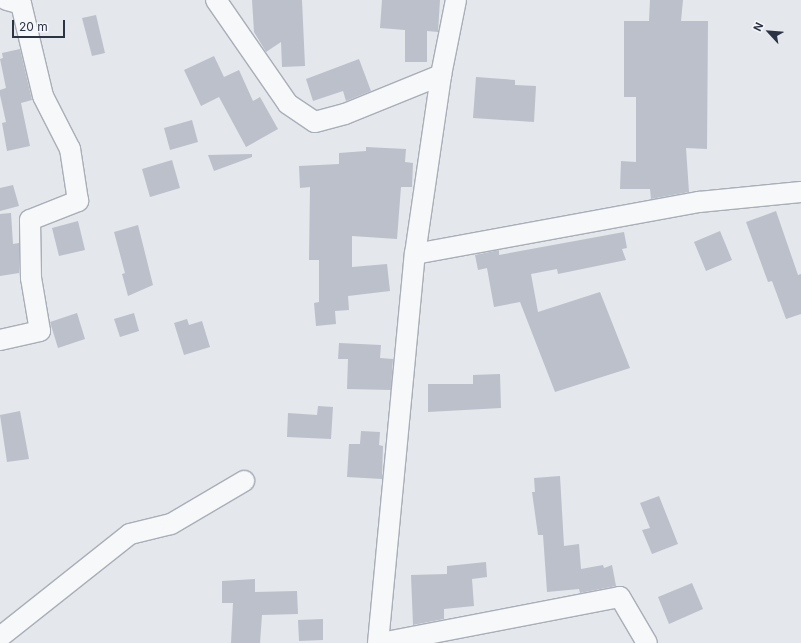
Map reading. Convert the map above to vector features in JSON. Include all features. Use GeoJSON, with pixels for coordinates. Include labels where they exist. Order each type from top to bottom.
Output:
{"type":"FeatureCollection","features":[{"type":"Feature","properties":{"kind":"street"},"geometry":{"type":"LineString","coordinates":[[0,340],[40,331],[31,278],[30,220],[78,201],[70,149],[43,96],[21,4],[7,0]]}},
{"type":"Feature","properties":{"kind":"street"},"geometry":{"type":"LineString","coordinates":[[216,0],[288,104],[315,122],[345,114],[441,75]]}},
{"type":"Feature","properties":{"kind":"street"},"geometry":{"type":"LineString","coordinates":[[456,0],[441,75],[415,254],[379,643],[620,597],[647,643]]}},
{"type":"Feature","properties":{"kind":"street"},"geometry":{"type":"LineString","coordinates":[[415,254],[699,202],[801,192]]}},
{"type":"Feature","properties":{"kind":"street"},"geometry":{"type":"LineString","coordinates":[[0,636],[130,534],[171,524],[244,481]]}},
{"type":"Feature","properties":{"kind":"building"},"geometry":{"type":"Polygon","coordinates":[[[252,0],[302,0],[305,66],[282,67],[281,42],[266,52],[254,32],[252,0]]]}},
{"type":"Feature","properties":{"kind":"building"},"geometry":{"type":"Polygon","coordinates":[[[382,0],[440,0],[438,32],[427,31],[427,62],[405,62],[405,30],[380,28],[382,0]]]}},
{"type":"Feature","properties":{"kind":"building"},"geometry":{"type":"Polygon","coordinates":[[[650,0],[683,0],[681,21],[708,21],[707,149],[686,148],[689,192],[651,199],[650,189],[620,189],[621,161],[636,162],[636,97],[624,97],[624,21],[649,21],[650,0]]]}},
{"type":"Feature","properties":{"kind":"building"},"geometry":{"type":"Polygon","coordinates":[[[96,15],[105,53],[92,56],[82,18],[96,15]]]}},
{"type":"Feature","properties":{"kind":"building"},"geometry":{"type":"Polygon","coordinates":[[[20,49],[32,100],[21,103],[30,146],[7,151],[2,123],[6,122],[0,95],[0,90],[6,88],[0,59],[3,58],[2,53],[20,49]]]}},
{"type":"Feature","properties":{"kind":"building"},"geometry":{"type":"Polygon","coordinates":[[[214,56],[224,77],[239,70],[253,101],[260,97],[278,129],[246,147],[219,97],[201,106],[184,70],[214,56]]]}},
{"type":"Feature","properties":{"kind":"building"},"geometry":{"type":"Polygon","coordinates":[[[359,59],[371,91],[346,101],[343,91],[313,101],[306,79],[359,59]]]}},
{"type":"Feature","properties":{"kind":"building"},"geometry":{"type":"Polygon","coordinates":[[[476,77],[515,80],[515,85],[536,86],[534,122],[473,118],[476,77]]]}},
{"type":"Feature","properties":{"kind":"building"},"geometry":{"type":"Polygon","coordinates":[[[192,120],[198,142],[170,150],[164,128],[192,120]]]}},
{"type":"Feature","properties":{"kind":"building"},"geometry":{"type":"Polygon","coordinates":[[[366,147],[406,149],[405,162],[413,163],[412,187],[401,187],[397,239],[352,236],[352,267],[387,264],[390,291],[348,296],[349,310],[335,311],[336,324],[316,326],[314,303],[319,302],[319,260],[309,260],[310,187],[300,188],[299,166],[339,164],[339,153],[366,151],[366,147]]]}},
{"type":"Feature","properties":{"kind":"building"},"geometry":{"type":"Polygon","coordinates":[[[252,154],[252,157],[214,171],[208,155],[252,154]]]}},
{"type":"Feature","properties":{"kind":"building"},"geometry":{"type":"Polygon","coordinates":[[[172,160],[180,188],[150,197],[142,169],[172,160]]]}},
{"type":"Feature","properties":{"kind":"building"},"geometry":{"type":"Polygon","coordinates":[[[13,185],[19,206],[0,211],[0,188],[13,185]]]}},
{"type":"Feature","properties":{"kind":"building"},"geometry":{"type":"Polygon","coordinates":[[[776,211],[798,275],[801,274],[801,314],[786,319],[772,281],[768,282],[746,222],[776,211]]]}},
{"type":"Feature","properties":{"kind":"building"},"geometry":{"type":"Polygon","coordinates":[[[11,213],[13,244],[19,243],[19,273],[0,276],[0,214],[11,213]]]}},
{"type":"Feature","properties":{"kind":"building"},"geometry":{"type":"Polygon","coordinates":[[[78,221],[85,250],[59,256],[52,228],[78,221]]]}},
{"type":"Feature","properties":{"kind":"building"},"geometry":{"type":"Polygon","coordinates":[[[138,225],[153,285],[128,296],[122,274],[125,273],[114,232],[138,225]]]}},
{"type":"Feature","properties":{"kind":"building"},"geometry":{"type":"Polygon","coordinates":[[[720,231],[732,260],[706,271],[694,242],[720,231]]]}},
{"type":"Feature","properties":{"kind":"building"},"geometry":{"type":"Polygon","coordinates":[[[624,232],[627,248],[622,249],[626,260],[558,274],[557,269],[531,274],[538,312],[600,292],[630,368],[555,392],[520,302],[494,307],[487,268],[478,270],[475,255],[499,250],[499,255],[624,232]]]}},
{"type":"Feature","properties":{"kind":"building"},"geometry":{"type":"Polygon","coordinates":[[[77,313],[85,339],[58,348],[50,322],[77,313]]]}},
{"type":"Feature","properties":{"kind":"building"},"geometry":{"type":"Polygon","coordinates":[[[134,313],[139,331],[120,337],[114,319],[134,313]]]}},
{"type":"Feature","properties":{"kind":"building"},"geometry":{"type":"Polygon","coordinates":[[[187,319],[189,325],[202,321],[210,347],[184,355],[174,323],[187,319]]]}},
{"type":"Feature","properties":{"kind":"building"},"geometry":{"type":"Polygon","coordinates":[[[339,343],[381,345],[380,358],[393,359],[391,390],[347,389],[348,359],[338,359],[339,343]]]}},
{"type":"Feature","properties":{"kind":"building"},"geometry":{"type":"Polygon","coordinates":[[[500,374],[501,408],[428,412],[428,384],[473,384],[473,375],[500,374]]]}},
{"type":"Feature","properties":{"kind":"building"},"geometry":{"type":"Polygon","coordinates":[[[318,406],[333,407],[331,439],[287,437],[288,413],[317,415],[318,406]]]}},
{"type":"Feature","properties":{"kind":"building"},"geometry":{"type":"Polygon","coordinates":[[[20,411],[29,459],[7,462],[0,415],[20,411]]]}},
{"type":"Feature","properties":{"kind":"building"},"geometry":{"type":"Polygon","coordinates":[[[361,431],[380,432],[379,445],[383,446],[382,479],[347,477],[349,444],[360,444],[361,431]]]}},
{"type":"Feature","properties":{"kind":"building"},"geometry":{"type":"Polygon","coordinates":[[[560,476],[564,546],[579,544],[581,569],[603,565],[604,568],[612,565],[616,586],[580,593],[579,589],[547,592],[543,535],[538,535],[532,492],[535,492],[534,478],[560,476]]]}},
{"type":"Feature","properties":{"kind":"building"},"geometry":{"type":"Polygon","coordinates":[[[659,496],[678,544],[652,554],[642,530],[650,528],[640,503],[659,496]]]}},
{"type":"Feature","properties":{"kind":"building"},"geometry":{"type":"Polygon","coordinates":[[[486,562],[487,577],[472,579],[474,606],[444,609],[444,619],[413,625],[411,575],[447,574],[447,566],[486,562]]]}},
{"type":"Feature","properties":{"kind":"building"},"geometry":{"type":"Polygon","coordinates":[[[255,579],[255,592],[297,591],[298,614],[262,615],[260,643],[231,643],[233,603],[222,603],[222,581],[255,579]]]}},
{"type":"Feature","properties":{"kind":"building"},"geometry":{"type":"Polygon","coordinates":[[[692,583],[703,609],[669,624],[658,597],[692,583]]]}},
{"type":"Feature","properties":{"kind":"building"},"geometry":{"type":"Polygon","coordinates":[[[323,619],[323,640],[299,641],[298,620],[323,619]]]}}]}
